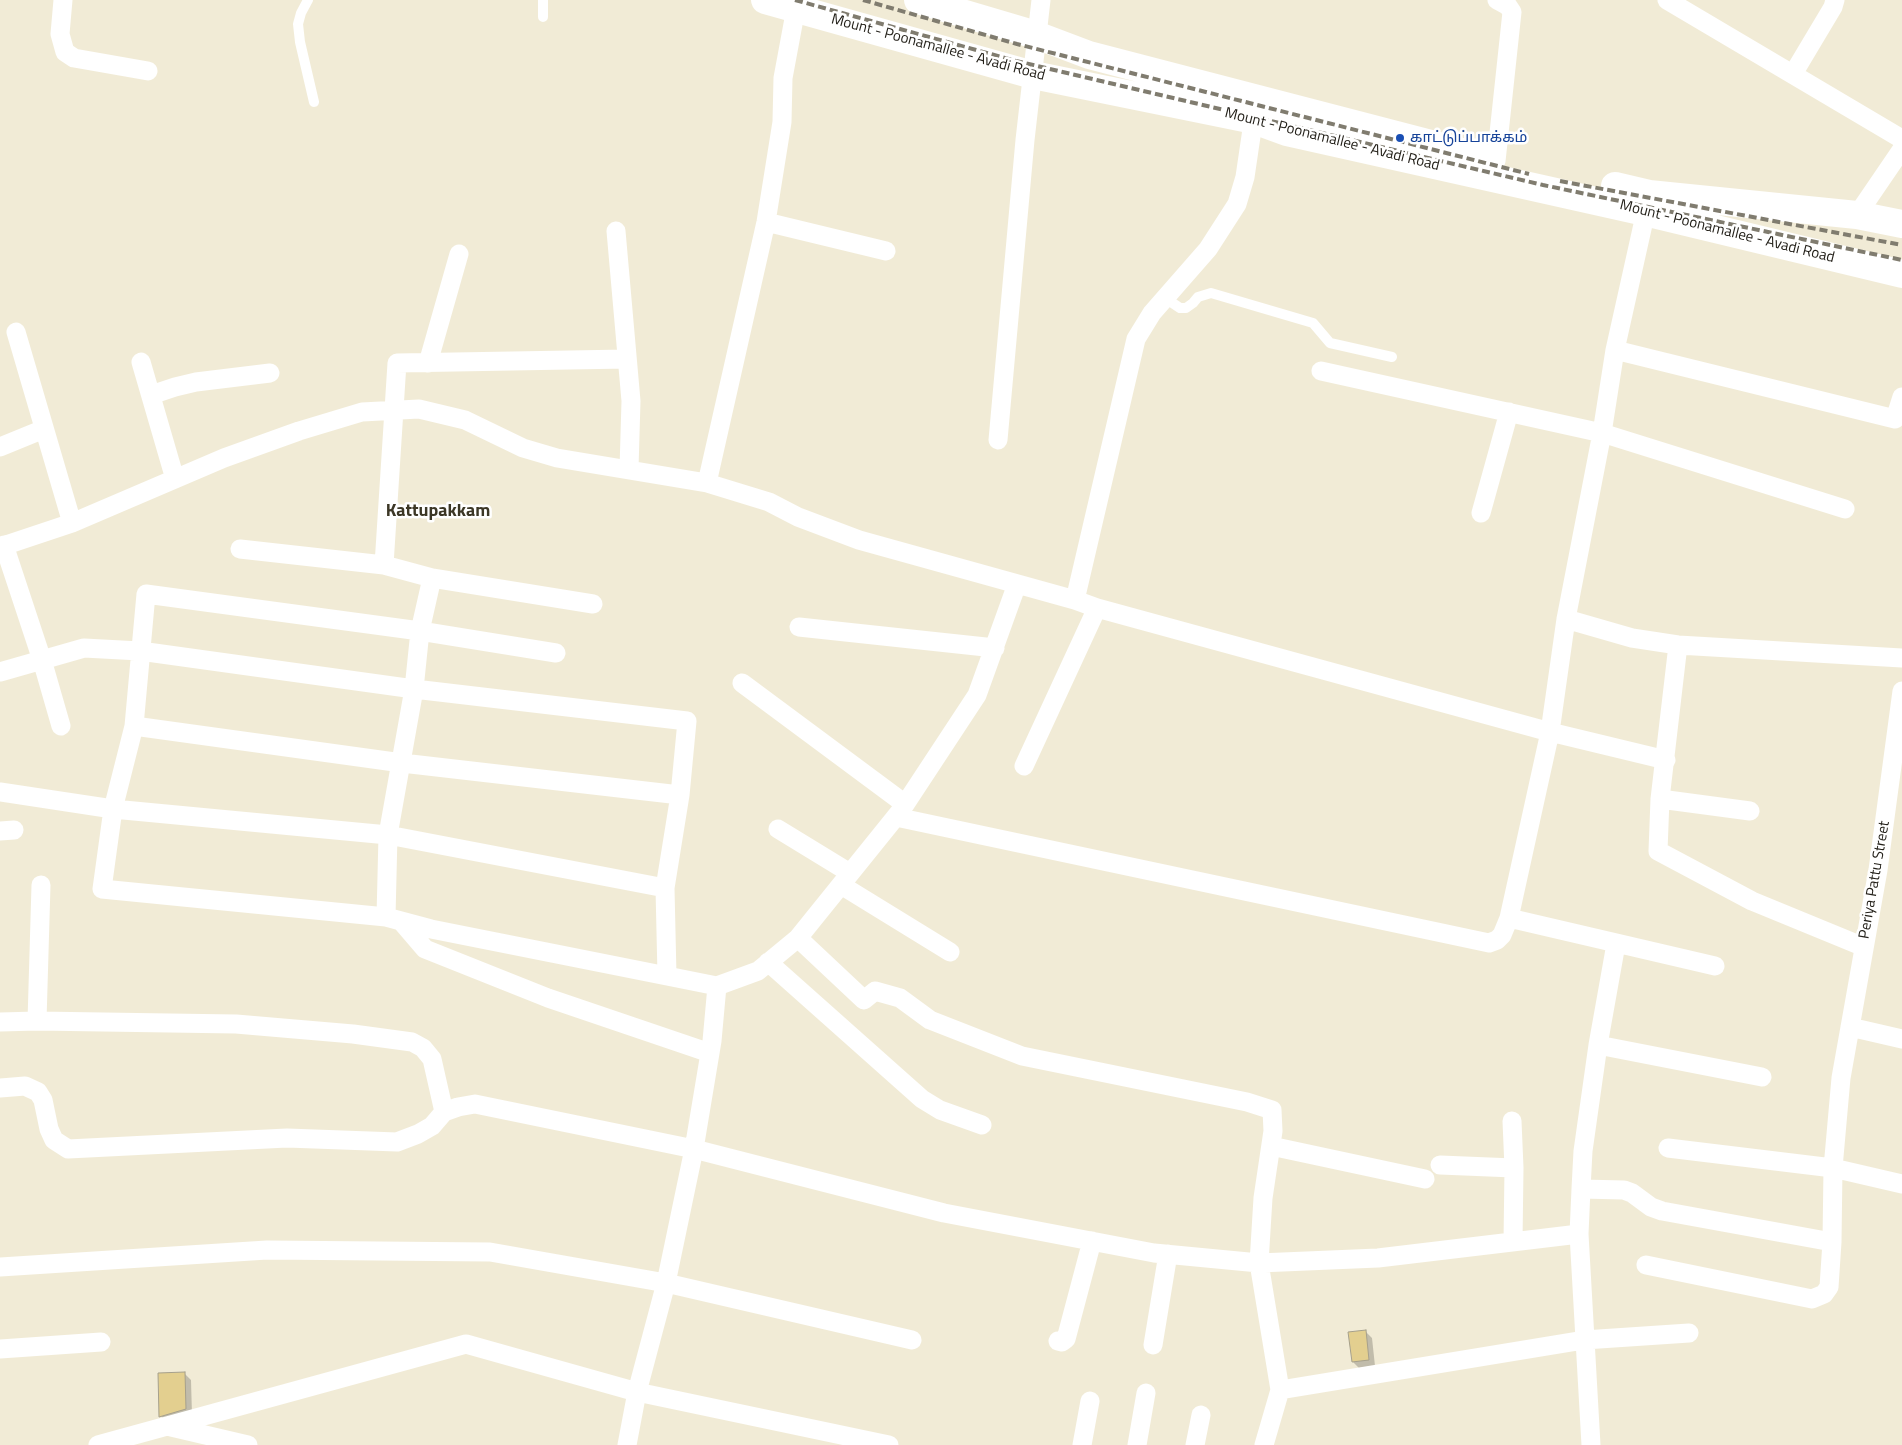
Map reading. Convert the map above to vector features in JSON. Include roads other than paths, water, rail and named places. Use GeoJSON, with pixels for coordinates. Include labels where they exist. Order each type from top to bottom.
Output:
{"type":"FeatureCollection","features":[{"type":"Feature","properties":{"kind":"main road","name":"Mount - Poonamallee - Avadi Road"},"geometry":{"type":"LineString","coordinates":[[765,0],[1033,75],[1255,109],[1496,161],[1902,274]]}},
{"type":"Feature","properties":{"kind":"main road","name":"Mount - Poonamallee - Avadi Road"},"geometry":{"type":"LineString","coordinates":[[918,0],[1036,35],[1255,109],[1287,132],[1647,203],[1857,215],[1902,224]]}},
{"type":"Feature","properties":{"kind":"street"},"geometry":{"type":"LineString","coordinates":[[63,0],[60,34],[65,52],[74,58],[148,71]]}},
{"type":"Feature","properties":{"kind":"street"},"geometry":{"type":"LineString","coordinates":[[998,440],[1025,140],[1041,0]]}},
{"type":"Feature","properties":{"kind":"street"},"geometry":{"type":"LineString","coordinates":[[1496,161],[1512,12],[1508,6],[1497,0]]}},
{"type":"Feature","properties":{"kind":"street"},"geometry":{"type":"LineString","coordinates":[[1667,0],[1902,139]]}},
{"type":"Feature","properties":{"kind":"street"},"geometry":{"type":"LineString","coordinates":[[1793,74],[1833,7],[1835,0]]}},
{"type":"Feature","properties":{"kind":"street"},"geometry":{"type":"LineString","coordinates":[[707,483],[766,222],[782,122],[783,78],[796,8]]}},
{"type":"Feature","properties":{"kind":"street"},"geometry":{"type":"LineString","coordinates":[[1075,600],[1136,339],[1152,313],[1208,249],[1236,204],[1246,177],[1255,109]]}},
{"type":"Feature","properties":{"kind":"street"},"geometry":{"type":"LineString","coordinates":[[1857,215],[1902,149]]}},
{"type":"Feature","properties":{"kind":"street"},"geometry":{"type":"LineString","coordinates":[[742,683],[900,810],[1489,943],[1497,940],[1502,935],[1509,918],[1550,732],[1566,619],[1602,433],[1615,350],[1647,203]]}},
{"type":"Feature","properties":{"kind":"street"},"geometry":{"type":"LineString","coordinates":[[766,222],[886,251]]}},
{"type":"Feature","properties":{"kind":"street"},"geometry":{"type":"LineString","coordinates":[[616,231],[632,424],[629,469]]}},
{"type":"Feature","properties":{"kind":"street"},"geometry":{"type":"LineString","coordinates":[[428,363],[458,254]]}},
{"type":"Feature","properties":{"kind":"street"},"geometry":{"type":"LineString","coordinates":[[16,332],[72,523]]}},
{"type":"Feature","properties":{"kind":"street"},"geometry":{"type":"LineString","coordinates":[[1615,350],[1895,419],[1902,397]]}},
{"type":"Feature","properties":{"kind":"street"},"geometry":{"type":"LineString","coordinates":[[384,565],[396,409],[397,363],[628,359]]}},
{"type":"Feature","properties":{"kind":"street"},"geometry":{"type":"LineString","coordinates":[[141,362],[176,479]]}},
{"type":"Feature","properties":{"kind":"street"},"geometry":{"type":"LineString","coordinates":[[1321,371],[1602,433],[1845,509]]}},
{"type":"Feature","properties":{"kind":"street"},"geometry":{"type":"LineString","coordinates":[[151,396],[174,387],[196,382],[270,373]]}},
{"type":"Feature","properties":{"kind":"street"},"geometry":{"type":"LineString","coordinates":[[61,726],[42,660],[2,546],[72,523],[224,458],[299,431],[362,412],[396,409],[419,410],[465,420],[523,448],[557,458],[707,483],[769,502],[798,517],[859,540],[1075,600],[1096,608],[1550,732],[1666,760]]}},
{"type":"Feature","properties":{"kind":"street"},"geometry":{"type":"LineString","coordinates":[[1480,513],[1509,412]]}},
{"type":"Feature","properties":{"kind":"street"},"geometry":{"type":"LineString","coordinates":[[0,447],[44,429]]}},
{"type":"Feature","properties":{"kind":"street"},"geometry":{"type":"LineString","coordinates":[[240,549],[384,565],[432,578],[593,604]]}},
{"type":"Feature","properties":{"kind":"street"},"geometry":{"type":"LineString","coordinates":[[432,578],[420,631],[414,689],[388,835],[393,919],[425,949],[548,998],[710,1053]]}},
{"type":"Feature","properties":{"kind":"street"},"geometry":{"type":"LineString","coordinates":[[556,653],[420,631],[146,594],[134,726],[113,809],[102,889],[393,919],[431,929],[717,986],[758,971],[798,938],[900,810],[978,695],[1017,584]]}},
{"type":"Feature","properties":{"kind":"street"},"geometry":{"type":"LineString","coordinates":[[1024,766],[1096,608]]}},
{"type":"Feature","properties":{"kind":"street"},"geometry":{"type":"LineString","coordinates":[[1566,619],[1632,638],[1678,645],[1902,658]]}},
{"type":"Feature","properties":{"kind":"street"},"geometry":{"type":"LineString","coordinates":[[799,627],[994,648]]}},
{"type":"Feature","properties":{"kind":"street"},"geometry":{"type":"LineString","coordinates":[[1678,645],[1660,799],[1658,851],[1752,901],[1864,947]]}},
{"type":"Feature","properties":{"kind":"street"},"geometry":{"type":"LineString","coordinates":[[0,672],[84,648],[140,651],[414,689],[687,721],[680,795],[665,888],[667,976]]}},
{"type":"Feature","properties":{"kind":"street","name":"Periya Pattu Street"},"geometry":{"type":"LineString","coordinates":[[1646,1265],[1812,1299],[1824,1294],[1829,1287],[1833,1168],[1841,1078],[1878,870],[1902,691]]}},
{"type":"Feature","properties":{"kind":"street"},"geometry":{"type":"LineString","coordinates":[[134,726],[402,763],[680,795]]}},
{"type":"Feature","properties":{"kind":"street"},"geometry":{"type":"LineString","coordinates":[[1,789],[113,809],[388,835],[665,888]]}},
{"type":"Feature","properties":{"kind":"street"},"geometry":{"type":"LineString","coordinates":[[1660,799],[1750,811]]}},
{"type":"Feature","properties":{"kind":"street"},"geometry":{"type":"LineString","coordinates":[[778,828],[845,879],[950,952]]}},
{"type":"Feature","properties":{"kind":"street"},"geometry":{"type":"LineString","coordinates":[[37,1021],[41,885]]}},
{"type":"Feature","properties":{"kind":"street"},"geometry":{"type":"LineString","coordinates":[[1509,918],[1715,966]]}},
{"type":"Feature","properties":{"kind":"street"},"geometry":{"type":"LineString","coordinates":[[798,938],[864,1000],[875,991],[900,998],[930,1020],[1022,1056],[1248,1102],[1272,1110],[1273,1131],[1263,1198],[1259,1263],[1280,1390],[1264,1445]]}},
{"type":"Feature","properties":{"kind":"street"},"geometry":{"type":"LineString","coordinates":[[1591,1445],[1579,1234],[1581,1189],[1583,1151],[1598,1045],[1616,944]]}},
{"type":"Feature","properties":{"kind":"street"},"geometry":{"type":"LineString","coordinates":[[768,962],[922,1099],[940,1110],[982,1125]]}},
{"type":"Feature","properties":{"kind":"street"},"geometry":{"type":"LineString","coordinates":[[627,1445],[638,1392],[666,1283],[694,1149],[710,1053],[717,986]]}},
{"type":"Feature","properties":{"kind":"street"},"geometry":{"type":"LineString","coordinates":[[0,1022],[236,1024],[353,1034],[412,1042],[423,1048],[432,1060],[444,1112]]}},
{"type":"Feature","properties":{"kind":"street"},"geometry":{"type":"LineString","coordinates":[[1850,1027],[1902,1039]]}},
{"type":"Feature","properties":{"kind":"street"},"geometry":{"type":"LineString","coordinates":[[1598,1045],[1762,1077]]}},
{"type":"Feature","properties":{"kind":"street"},"geometry":{"type":"LineString","coordinates":[[0,1088],[25,1086],[38,1092],[43,1100],[49,1129],[54,1140],[68,1149],[287,1138],[397,1142],[432,1126],[444,1112],[475,1104],[694,1149],[944,1213],[1168,1254],[1259,1263],[1378,1258],[1579,1234]]}},
{"type":"Feature","properties":{"kind":"street"},"geometry":{"type":"LineString","coordinates":[[1512,1121],[1514,1168],[1513,1242]]}},
{"type":"Feature","properties":{"kind":"street"},"geometry":{"type":"LineString","coordinates":[[1271,1146],[1425,1179]]}},
{"type":"Feature","properties":{"kind":"street"},"geometry":{"type":"LineString","coordinates":[[1668,1148],[1833,1168],[1902,1184]]}},
{"type":"Feature","properties":{"kind":"street"},"geometry":{"type":"LineString","coordinates":[[1440,1165],[1514,1168]]}},
{"type":"Feature","properties":{"kind":"street"},"geometry":{"type":"LineString","coordinates":[[1581,1189],[1624,1190],[1632,1193],[1650,1208],[1832,1242]]}},
{"type":"Feature","properties":{"kind":"street"},"geometry":{"type":"LineString","coordinates":[[1058,1341],[1062,1342],[1066,1339],[1092,1241]]}},
{"type":"Feature","properties":{"kind":"street"},"geometry":{"type":"LineString","coordinates":[[0,1266],[267,1250],[490,1252],[666,1283],[912,1340]]}},
{"type":"Feature","properties":{"kind":"street"},"geometry":{"type":"LineString","coordinates":[[1153,1345],[1168,1254]]}},
{"type":"Feature","properties":{"kind":"street"},"geometry":{"type":"LineString","coordinates":[[1280,1390],[1584,1340],[1689,1333]]}},
{"type":"Feature","properties":{"kind":"street"},"geometry":{"type":"LineString","coordinates":[[0,1349],[101,1342]]}},
{"type":"Feature","properties":{"kind":"street"},"geometry":{"type":"LineString","coordinates":[[98,1445],[170,1433],[466,1344],[638,1392],[890,1445]]}},
{"type":"Feature","properties":{"kind":"street"},"geometry":{"type":"LineString","coordinates":[[1137,1445],[1146,1393]]}},
{"type":"Feature","properties":{"kind":"street"},"geometry":{"type":"LineString","coordinates":[[1082,1445],[1090,1401]]}},
{"type":"Feature","properties":{"kind":"street"},"geometry":{"type":"LineString","coordinates":[[1195,1445],[1201,1415]]}},
{"type":"Feature","properties":{"kind":"street"},"geometry":{"type":"LineString","coordinates":[[170,1433],[248,1445]]}},
{"type":"Feature","properties":{"kind":"lane"},"geometry":{"type":"LineString","coordinates":[[308,0],[300,13],[298,24],[300,42],[314,102]]}},
{"type":"Feature","properties":{"kind":"lane"},"geometry":{"type":"LineString","coordinates":[[543,0],[543,16]]}},
{"type":"Feature","properties":{"kind":"lane"},"geometry":{"type":"LineString","coordinates":[[1165,298],[1180,308],[1186,308],[1198,297],[1211,293],[1313,323],[1330,343],[1392,357]]}},
{"type":"Feature","properties":{"kind":"railway"},"geometry":{"type":"LineString","coordinates":[[795,0],[1016,61],[1543,185],[1902,260]]}},
{"type":"Feature","properties":{"kind":"railway"},"geometry":{"type":"LineString","coordinates":[[863,0],[1017,44],[1529,174]]}},
{"type":"Feature","properties":{"kind":"railway"},"geometry":{"type":"LineString","coordinates":[[1560,181],[1902,245]]}},
{"type":"Feature","properties":{"kind":"place","name":"காட்டுப்பாக்கம்"},"geometry":{"type":"Point","coordinates":[1400,138]}},
{"type":"Feature","properties":{"kind":"district","name":"Kattupakkam"},"geometry":{"type":"Point","coordinates":[438,512]}}]}
